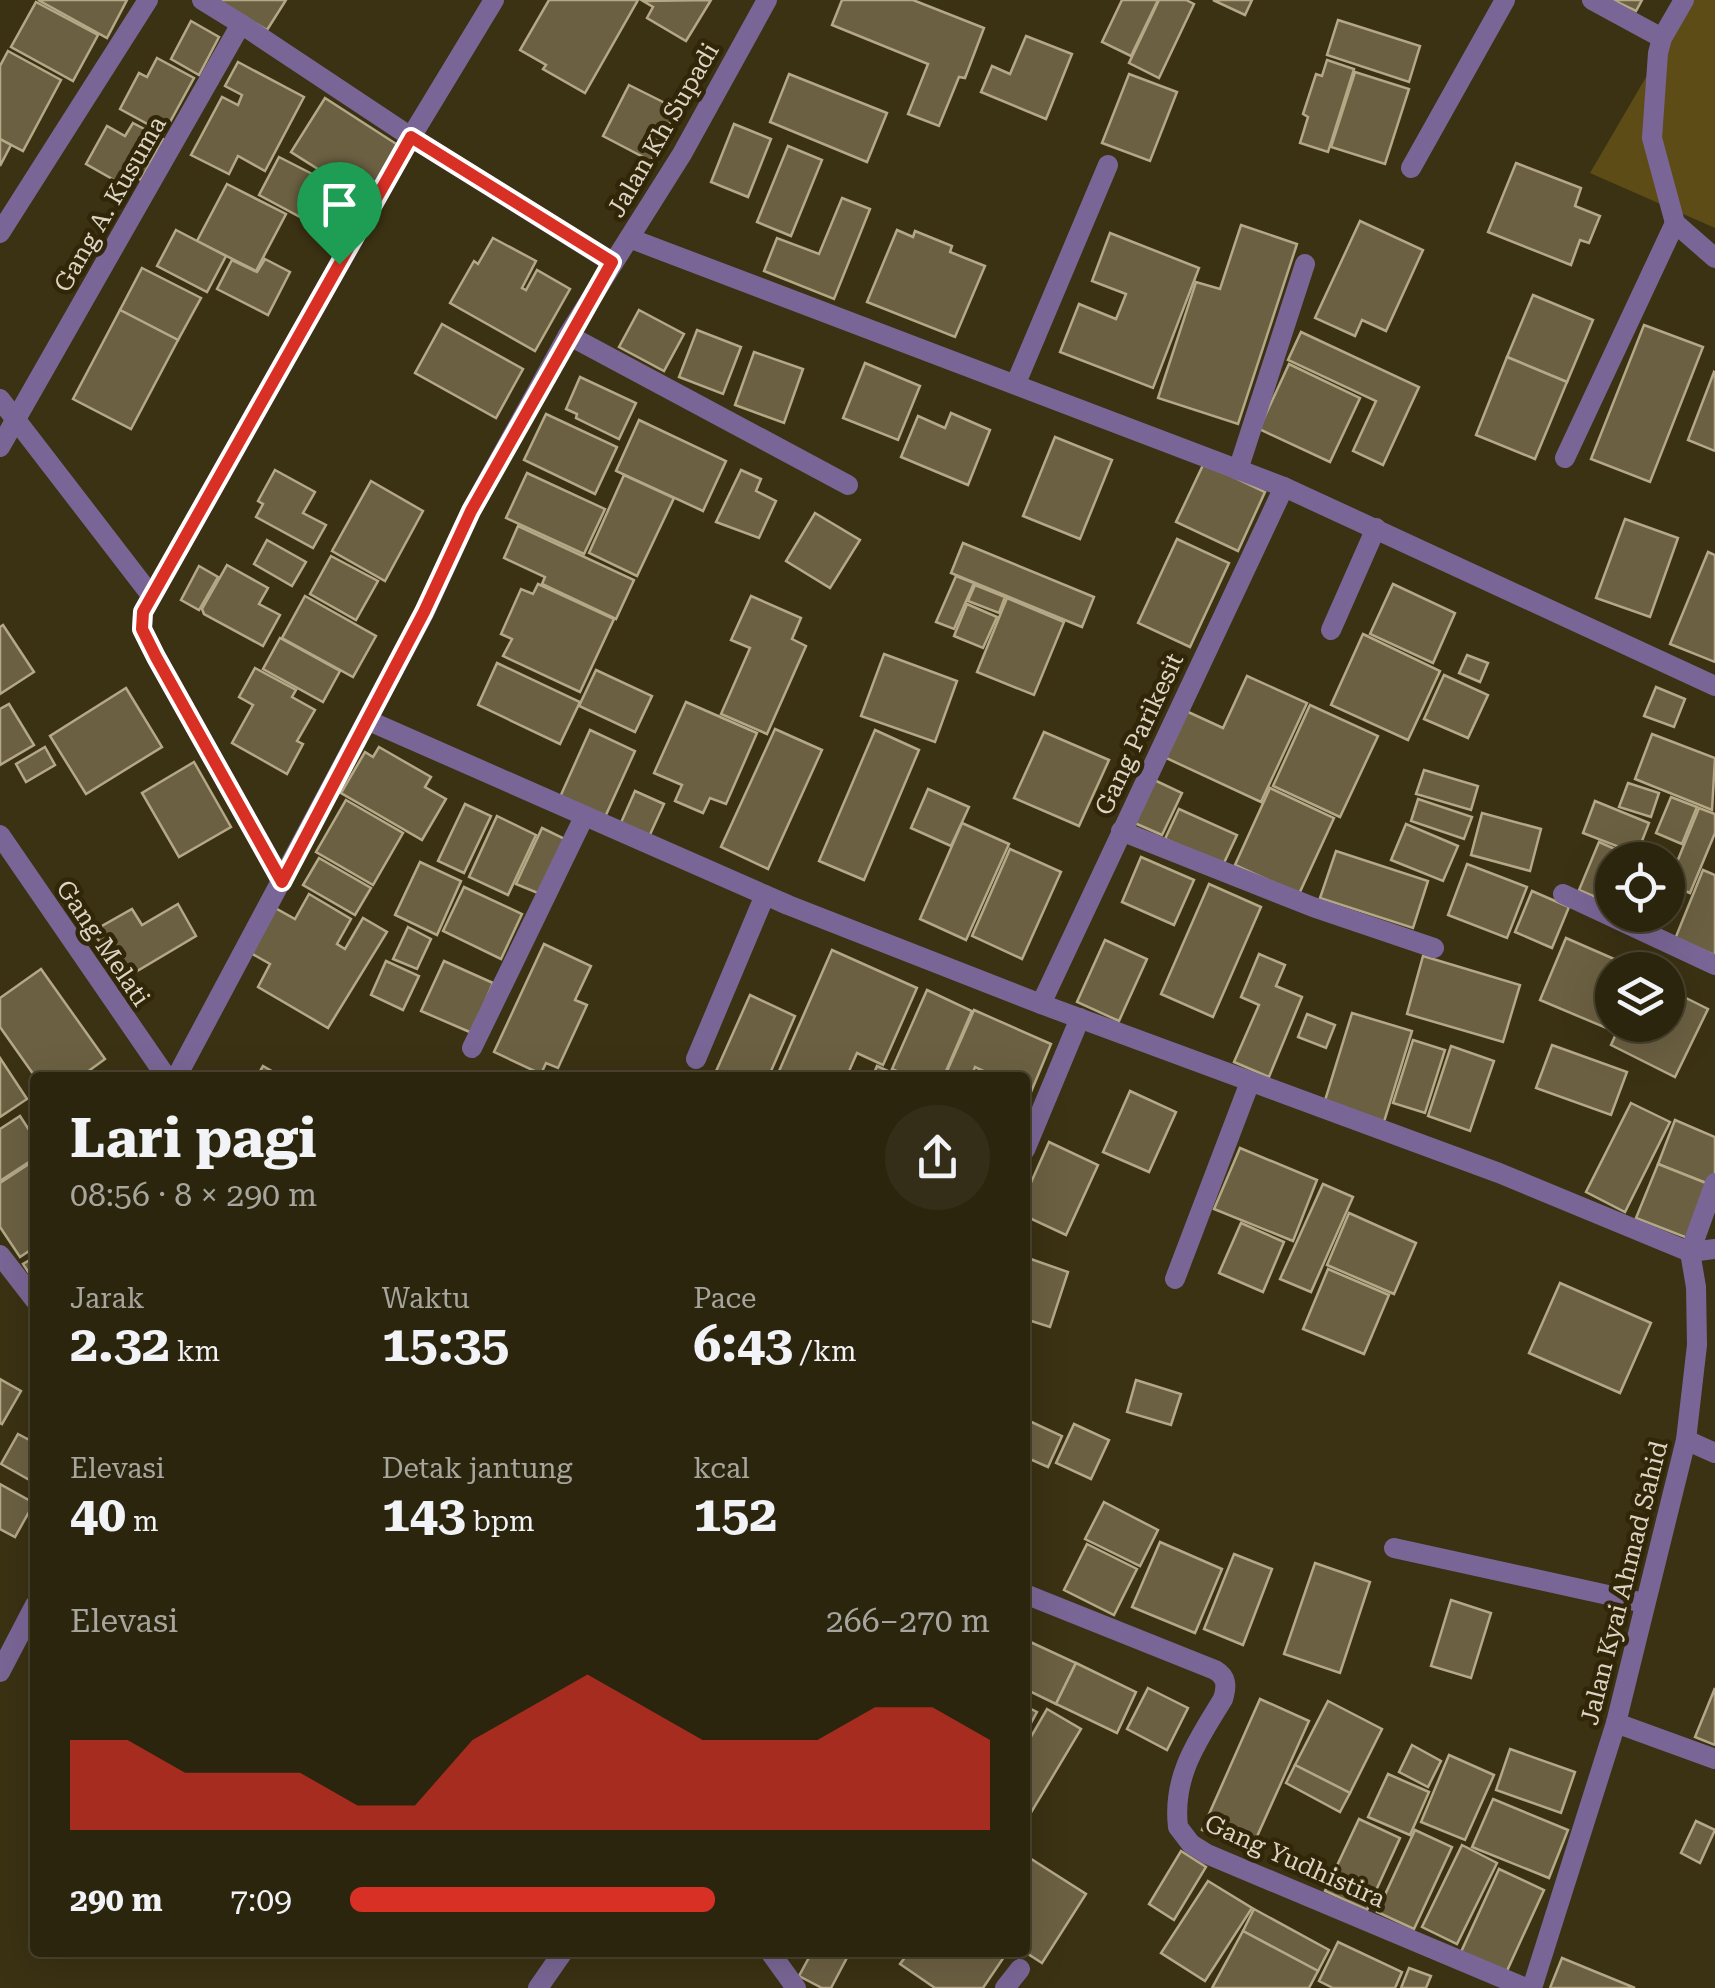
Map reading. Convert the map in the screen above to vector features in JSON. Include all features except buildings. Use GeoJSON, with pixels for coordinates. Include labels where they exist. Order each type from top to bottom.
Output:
{"type":"FeatureCollection","features":[{"type":"Feature","properties":{"kind":"street"},"geometry":{"type":"LineString","coordinates":[[0,233],[148,0]]}},
{"type":"Feature","properties":{"kind":"street"},"geometry":{"type":"LineString","coordinates":[[202,0],[612,262]]}},
{"type":"Feature","properties":{"kind":"street"},"geometry":{"type":"LineString","coordinates":[[282,882],[142,629],[143,612],[411,137],[494,0]]}},
{"type":"Feature","properties":{"kind":"street","name":"Jalan Kh Supadi"},"geometry":{"type":"LineString","coordinates":[[179,1072],[424,612],[471,511],[568,335],[682,154],[767,0]]}},
{"type":"Feature","properties":{"kind":"street"},"geometry":{"type":"LineString","coordinates":[[1410,168],[1505,0]]}},
{"type":"Feature","properties":{"kind":"street"},"geometry":{"type":"LineString","coordinates":[[1592,0],[1662,38]]}},
{"type":"Feature","properties":{"kind":"street"},"geometry":{"type":"LineString","coordinates":[[1684,0],[1662,38],[1654,78],[1652,138],[1674,222],[1715,258]]}},
{"type":"Feature","properties":{"kind":"street","name":"Gang A. Kusuma"},"geometry":{"type":"LineString","coordinates":[[0,448],[241,24]]}},
{"type":"Feature","properties":{"kind":"street"},"geometry":{"type":"LineString","coordinates":[[1016,383],[1108,165]]}},
{"type":"Feature","properties":{"kind":"street"},"geometry":{"type":"LineString","coordinates":[[1564,458],[1674,222]]}},
{"type":"Feature","properties":{"kind":"street"},"geometry":{"type":"LineString","coordinates":[[629,238],[1284,487],[1715,686]]}},
{"type":"Feature","properties":{"kind":"street"},"geometry":{"type":"LineString","coordinates":[[1238,470],[1305,264]]}},
{"type":"Feature","properties":{"kind":"street"},"geometry":{"type":"LineString","coordinates":[[568,335],[848,485]]}},
{"type":"Feature","properties":{"kind":"street"},"geometry":{"type":"LineString","coordinates":[[0,398],[150,594]]}},
{"type":"Feature","properties":{"kind":"street","name":"Gang Parikesit"},"geometry":{"type":"LineString","coordinates":[[1041,1004],[1284,487]]}},
{"type":"Feature","properties":{"kind":"street"},"geometry":{"type":"LineString","coordinates":[[1332,630],[1376,528]]}},
{"type":"Feature","properties":{"kind":"street"},"geometry":{"type":"LineString","coordinates":[[367,720],[765,895],[1041,1004],[1499,1173],[1690,1252],[1715,1249]]}},
{"type":"Feature","properties":{"kind":"street"},"geometry":{"type":"LineString","coordinates":[[472,1048],[584,817]]}},
{"type":"Feature","properties":{"kind":"street"},"geometry":{"type":"LineString","coordinates":[[1121,831],[1313,908],[1434,948]]}},
{"type":"Feature","properties":{"kind":"street","name":"Gang Melati"},"geometry":{"type":"LineString","coordinates":[[0,835],[163,1072]]}},
{"type":"Feature","properties":{"kind":"street"},"geometry":{"type":"LineString","coordinates":[[1564,894],[1715,965]]}},
{"type":"Feature","properties":{"kind":"street"},"geometry":{"type":"LineString","coordinates":[[696,1059],[765,895]]}},
{"type":"Feature","properties":{"kind":"street"},"geometry":{"type":"LineString","coordinates":[[1030,1138],[1080,1018]]}},
{"type":"Feature","properties":{"kind":"street"},"geometry":{"type":"LineString","coordinates":[[1175,1279],[1250,1082]]}},
{"type":"Feature","properties":{"kind":"street","name":"Jalan Kyai Ahmad Sahid"},"geometry":{"type":"LineString","coordinates":[[1529,1988],[1616,1723],[1686,1440],[1697,1345],[1696,1287],[1690,1252],[1715,1183]]}},
{"type":"Feature","properties":{"kind":"street"},"geometry":{"type":"LineString","coordinates":[[0,1255],[30,1294]]}},
{"type":"Feature","properties":{"kind":"street"},"geometry":{"type":"LineString","coordinates":[[1686,1440],[1715,1453]]}},
{"type":"Feature","properties":{"kind":"street"},"geometry":{"type":"LineString","coordinates":[[1394,1548],[1644,1603]]}},
{"type":"Feature","properties":{"kind":"street","name":"Gang Yudhistira"},"geometry":{"type":"LineString","coordinates":[[1030,1596],[1215,1670],[1224,1678],[1223,1699],[1188,1756],[1180,1780],[1178,1827],[1191,1844],[1529,1988]]}},
{"type":"Feature","properties":{"kind":"street"},"geometry":{"type":"LineString","coordinates":[[0,1672],[30,1615]]}},
{"type":"Feature","properties":{"kind":"street"},"geometry":{"type":"LineString","coordinates":[[1616,1723],[1715,1759]]}},
{"type":"Feature","properties":{"kind":"street"},"geometry":{"type":"LineString","coordinates":[[538,1988],[560,1957]]}},
{"type":"Feature","properties":{"kind":"street"},"geometry":{"type":"LineString","coordinates":[[774,1957],[796,1988]]}},
{"type":"Feature","properties":{"kind":"street"},"geometry":{"type":"LineString","coordinates":[[1005,1988],[1020,1969]]}},
{"type":"Feature","properties":{"kind":"shaded area"},"geometry":{"type":"Polygon","coordinates":[[[1691,0],[1715,0],[1715,228],[1590,173],[1691,0]]]}},
{"type":"Feature","properties":{"kind":"route"},"geometry":{"type":"LineString","coordinates":[[411,137],[612,262],[471,511],[424,612],[282,882],[156,657],[142,629],[143,612],[339,264],[411,137]]}}]}
